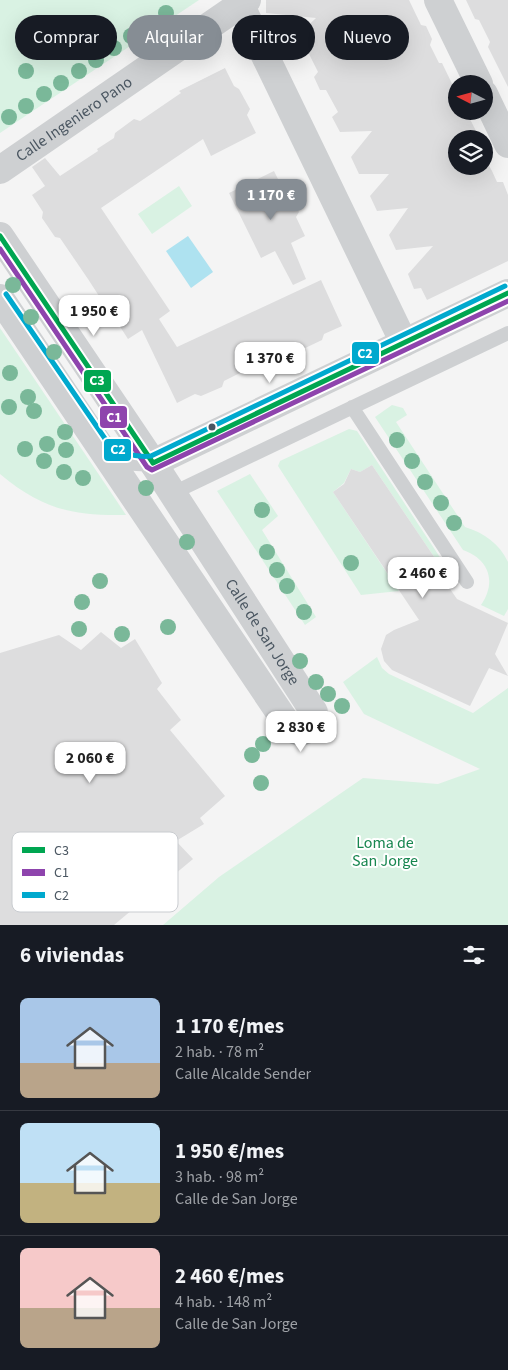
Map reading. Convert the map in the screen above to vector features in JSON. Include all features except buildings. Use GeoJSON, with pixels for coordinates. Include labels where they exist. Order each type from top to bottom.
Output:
{"type":"FeatureCollection","features":[{"type":"Feature","properties":{"kind":"street"},"geometry":{"type":"LineString","coordinates":[[438,0],[475,75]]}},
{"type":"Feature","properties":{"kind":"street"},"geometry":{"type":"LineString","coordinates":[[243,2],[404,343]]}},
{"type":"Feature","properties":{"kind":"street","name":"Calle Ingeniero Pano"},"geometry":{"type":"LineString","coordinates":[[0,170],[243,2]]}},
{"type":"Feature","properties":{"kind":"street"},"geometry":{"type":"LineString","coordinates":[[493,113],[508,144]]}},
{"type":"Feature","properties":{"kind":"street","name":"Calle de San Jorge"},"geometry":{"type":"LineString","coordinates":[[0,236],[173,493],[314,712],[314,722],[307,730],[301,732],[290,728],[0,298]]}},
{"type":"Feature","properties":{"kind":"street"},"geometry":{"type":"LineString","coordinates":[[153,463],[508,293]]}},
{"type":"Feature","properties":{"kind":"lane"},"geometry":{"type":"LineString","coordinates":[[173,493],[508,333]]}},
{"type":"Feature","properties":{"kind":"lane"},"geometry":{"type":"LineString","coordinates":[[352,407],[467,582]]}},
{"type":"Feature","properties":{"kind":"lane"},"geometry":{"type":"LineString","coordinates":[[102,448],[126,463],[153,463]]}},
{"type":"Feature","properties":{"kind":"green space"},"geometry":{"type":"Polygon","coordinates":[[[0,0],[199,0],[177,15],[127,15],[127,48],[117,55],[117,15],[15,15],[15,60],[109,60],[0,133],[0,0]]]}},
{"type":"Feature","properties":{"kind":"green space"},"geometry":{"type":"Polygon","coordinates":[[[179,186],[192,206],[152,234],[138,214],[179,186]]]}},
{"type":"Feature","properties":{"kind":"green space"},"geometry":{"type":"Polygon","coordinates":[[[0,328],[126,515],[89,514],[59,508],[44,503],[30,495],[0,474],[0,328]]]}},
{"type":"Feature","properties":{"kind":"green space"},"geometry":{"type":"Polygon","coordinates":[[[392,405],[403,408],[407,415],[396,422],[465,527],[478,532],[495,544],[508,562],[508,609],[504,616],[481,605],[489,588],[488,572],[479,559],[463,550],[375,417],[392,405]]]}},
{"type":"Feature","properties":{"kind":"green space"},"geometry":{"type":"Polygon","coordinates":[[[349,429],[357,431],[447,568],[443,570],[372,465],[360,472],[351,469],[344,483],[333,492],[399,591],[361,595],[278,466],[280,461],[349,429]]]}},
{"type":"Feature","properties":{"kind":"green space"},"geometry":{"type":"Polygon","coordinates":[[[250,474],[278,516],[262,530],[316,617],[305,625],[217,491],[250,474]]]}},
{"type":"Feature","properties":{"kind":"green space","name":"Loma de San Jorge"},"geometry":{"type":"Polygon","coordinates":[[[377,657],[382,668],[389,674],[473,713],[508,688],[508,925],[163,925],[219,877],[363,778],[438,784],[480,769],[364,714],[343,682],[377,657]]]}},
{"type":"Feature","properties":{"kind":"water"},"geometry":{"type":"Polygon","coordinates":[[[188,236],[213,272],[191,288],[166,251],[188,236]]]}},
{"type":"Feature","properties":{"kind":"transit line","name":"C3"},"geometry":{"type":"LineString","coordinates":[[0,236],[153,463]]}},
{"type":"Feature","properties":{"kind":"transit line","name":"C1"},"geometry":{"type":"LineString","coordinates":[[0,249],[147,467],[152,470],[508,301]]}},
{"type":"Feature","properties":{"kind":"transit line","name":"C2"},"geometry":{"type":"LineString","coordinates":[[6,294],[108,443],[128,454],[151,456],[505,286]]}},
{"type":"Feature","properties":{"kind":"transit line","name":"C3"},"geometry":{"type":"LineString","coordinates":[[153,463],[508,293]]}}]}
